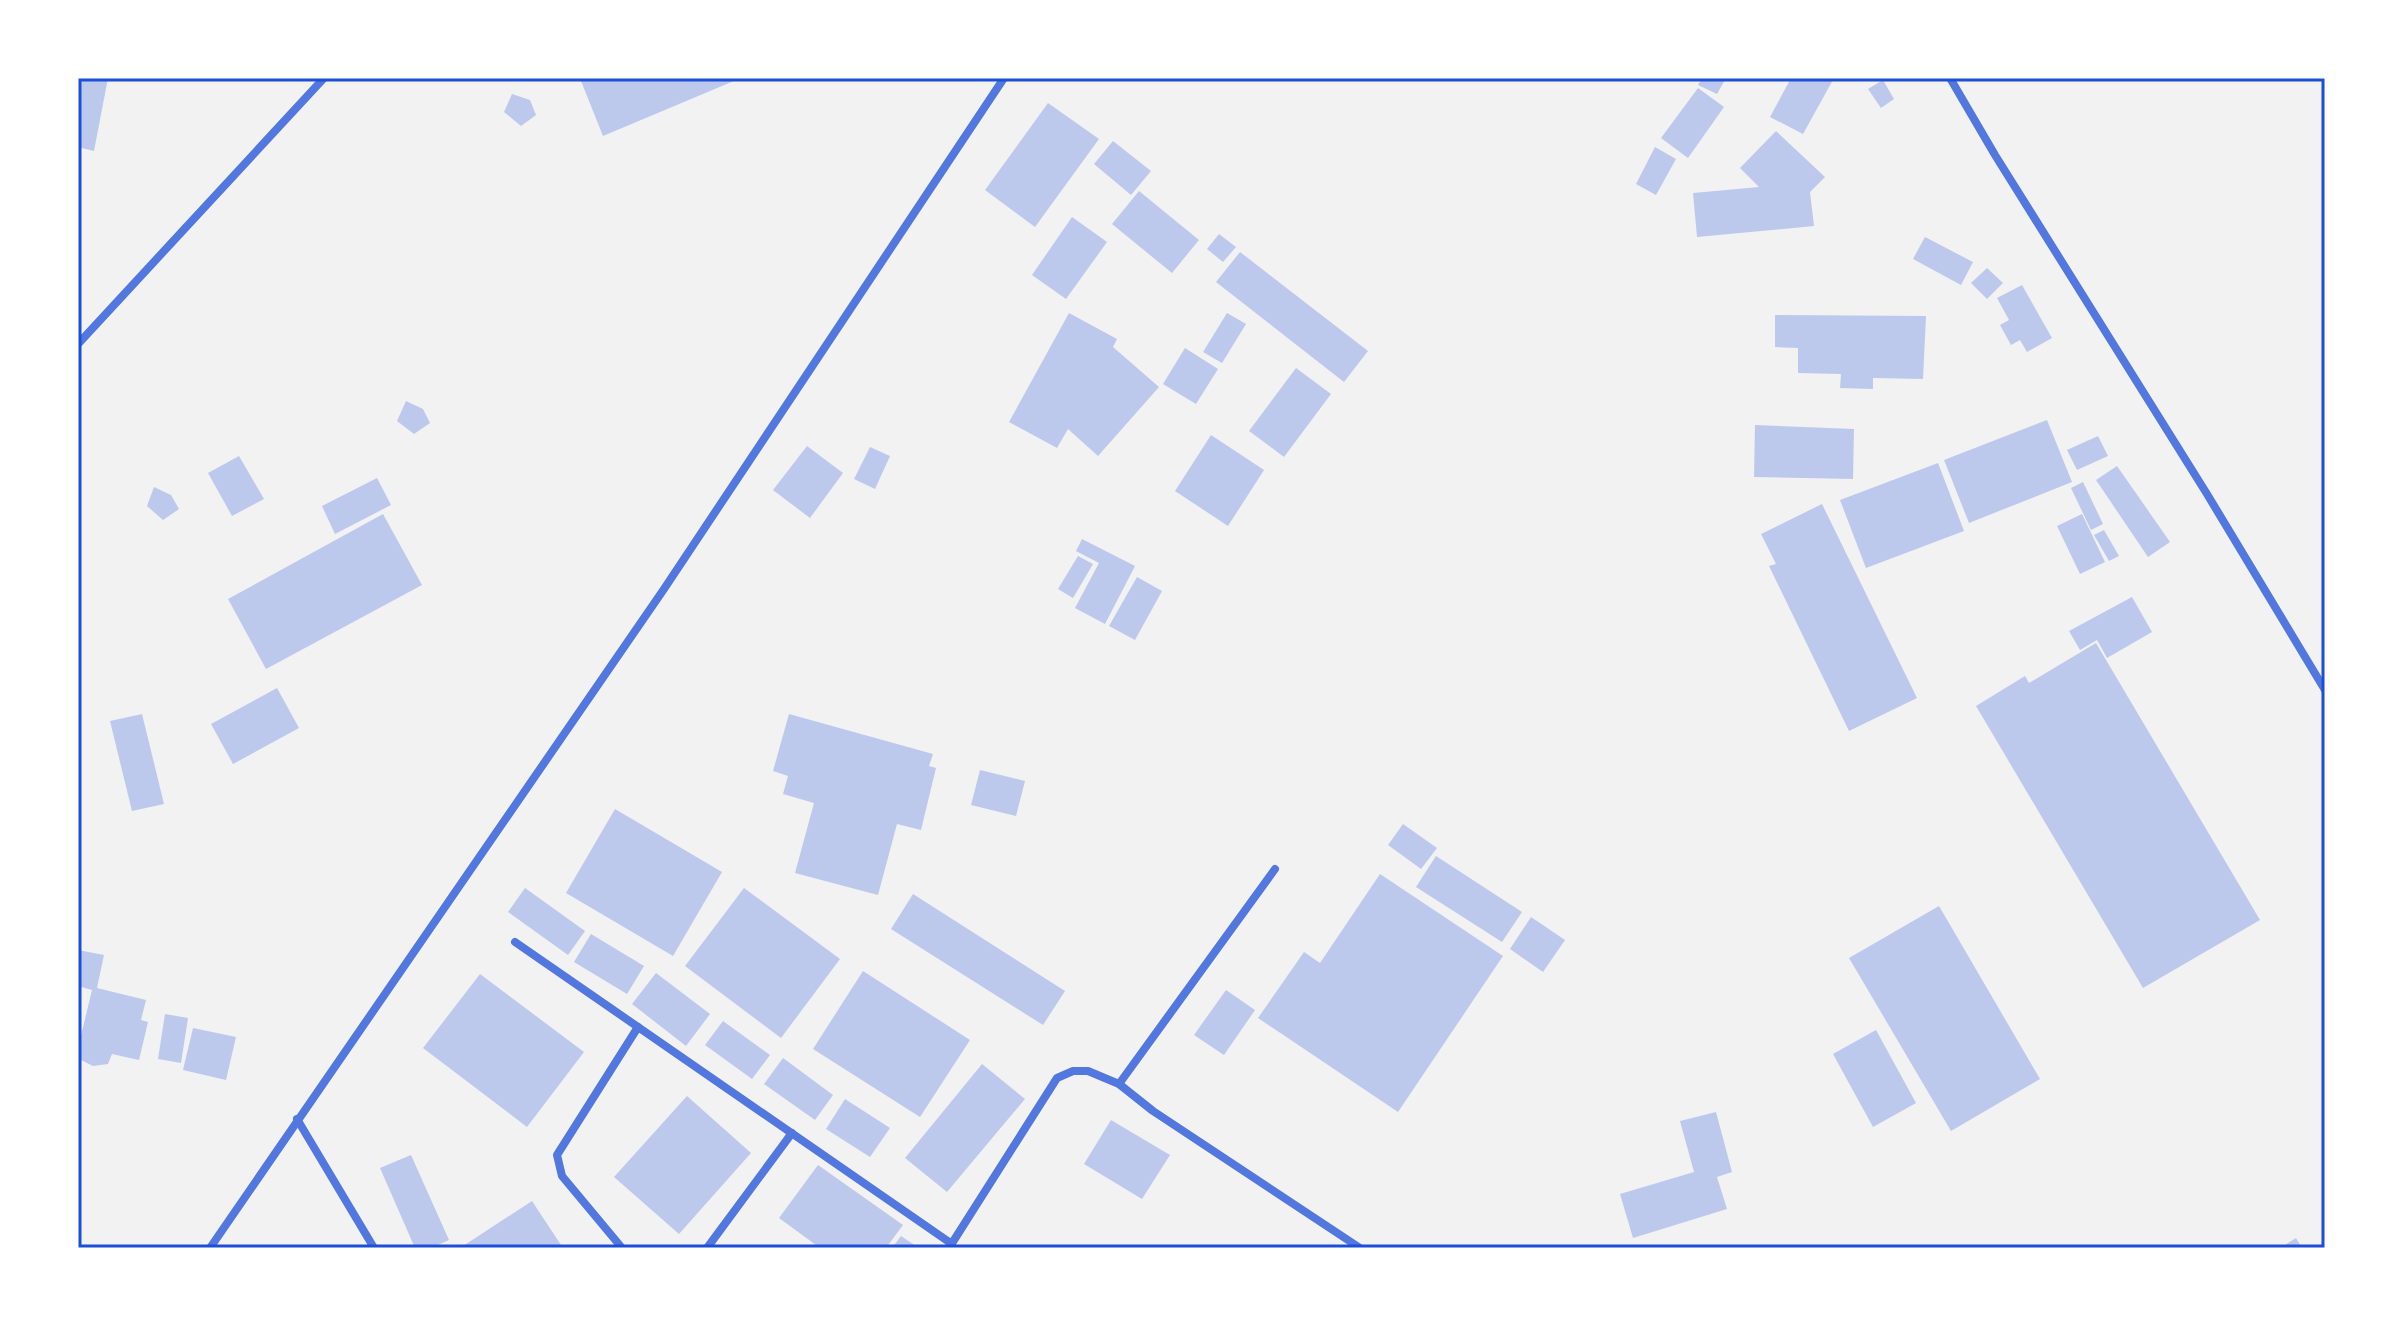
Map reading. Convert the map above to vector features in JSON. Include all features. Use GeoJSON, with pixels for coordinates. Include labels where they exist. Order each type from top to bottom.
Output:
{"type":"FeatureCollection","features":[{"type":"Feature","properties":{"kind":"street"},"geometry":{"type":"LineString","coordinates":[[78,344],[324,78]]}},
{"type":"Feature","properties":{"kind":"street"},"geometry":{"type":"LineString","coordinates":[[210,1248],[664,589],[1004,78]]}},
{"type":"Feature","properties":{"kind":"street"},"geometry":{"type":"LineString","coordinates":[[1950,78],[2325,690]]}},
{"type":"Feature","properties":{"kind":"street"},"geometry":{"type":"LineString","coordinates":[[1119,1084],[1275,869]]}},
{"type":"Feature","properties":{"kind":"street"},"geometry":{"type":"LineString","coordinates":[[515,942],[950,1246],[1057,1078],[1073,1071],[1088,1071],[1119,1084],[1153,1111],[1360,1248]]}},
{"type":"Feature","properties":{"kind":"street"},"geometry":{"type":"LineString","coordinates":[[622,1248],[562,1176],[557,1155],[638,1027]]}},
{"type":"Feature","properties":{"kind":"street"},"geometry":{"type":"LineString","coordinates":[[297,1119],[374,1248]]}},
{"type":"Feature","properties":{"kind":"street"},"geometry":{"type":"LineString","coordinates":[[707,1248],[792,1133]]}},
{"type":"Feature","properties":{"kind":"building"},"geometry":{"type":"Polygon","coordinates":[[[78,78],[108,78],[94,151],[78,147],[78,78]]]}},
{"type":"Feature","properties":{"kind":"building"},"geometry":{"type":"Polygon","coordinates":[[[585,78],[741,78],[603,136],[581,81],[585,78]]]}},
{"type":"Feature","properties":{"kind":"building"},"geometry":{"type":"Polygon","coordinates":[[[1702,78],[1726,78],[1717,94],[1698,85],[1702,78]]]}},
{"type":"Feature","properties":{"kind":"building"},"geometry":{"type":"Polygon","coordinates":[[[1791,78],[1834,78],[1803,134],[1770,117],[1791,78]]]}},
{"type":"Feature","properties":{"kind":"building"},"geometry":{"type":"Polygon","coordinates":[[[1883,80],[1894,99],[1881,108],[1868,89],[1883,80]]]}},
{"type":"Feature","properties":{"kind":"building"},"geometry":{"type":"Polygon","coordinates":[[[1698,88],[1724,107],[1688,158],[1661,138],[1698,88]]]}},
{"type":"Feature","properties":{"kind":"building"},"geometry":{"type":"Polygon","coordinates":[[[512,94],[530,100],[536,115],[521,126],[504,112],[512,94]]]}},
{"type":"Feature","properties":{"kind":"building"},"geometry":{"type":"Polygon","coordinates":[[[1048,103],[1099,139],[1035,227],[985,190],[1048,103]]]}},
{"type":"Feature","properties":{"kind":"building"},"geometry":{"type":"Polygon","coordinates":[[[1776,131],[1825,177],[1810,192],[1814,226],[1697,237],[1693,193],[1759,187],[1740,168],[1776,131]]]}},
{"type":"Feature","properties":{"kind":"building"},"geometry":{"type":"Polygon","coordinates":[[[1113,141],[1151,171],[1131,195],[1094,164],[1113,141]]]}},
{"type":"Feature","properties":{"kind":"building"},"geometry":{"type":"Polygon","coordinates":[[[1655,147],[1676,159],[1656,195],[1636,184],[1655,147]]]}},
{"type":"Feature","properties":{"kind":"building"},"geometry":{"type":"Polygon","coordinates":[[[1139,191],[1199,240],[1172,273],[1112,224],[1139,191]]]}},
{"type":"Feature","properties":{"kind":"building"},"geometry":{"type":"Polygon","coordinates":[[[1072,217],[1107,242],[1066,299],[1032,275],[1072,217]]]}},
{"type":"Feature","properties":{"kind":"building"},"geometry":{"type":"Polygon","coordinates":[[[1219,234],[1236,247],[1223,262],[1207,249],[1219,234]]]}},
{"type":"Feature","properties":{"kind":"building"},"geometry":{"type":"Polygon","coordinates":[[[1925,237],[1973,262],[1961,285],[1913,259],[1925,237]]]}},
{"type":"Feature","properties":{"kind":"building"},"geometry":{"type":"Polygon","coordinates":[[[1240,252],[1368,351],[1344,382],[1216,282],[1240,252]]]}},
{"type":"Feature","properties":{"kind":"building"},"geometry":{"type":"Polygon","coordinates":[[[1987,268],[2003,283],[1987,299],[1971,283],[1987,268]]]}},
{"type":"Feature","properties":{"kind":"building"},"geometry":{"type":"Polygon","coordinates":[[[2022,285],[2052,338],[2027,352],[2020,340],[2011,345],[2000,325],[2009,320],[1997,298],[2022,285]]]}},
{"type":"Feature","properties":{"kind":"building"},"geometry":{"type":"Polygon","coordinates":[[[1069,313],[1117,339],[1113,347],[1159,387],[1098,456],[1068,429],[1057,448],[1009,422],[1069,313]]]}},
{"type":"Feature","properties":{"kind":"building"},"geometry":{"type":"Polygon","coordinates":[[[1227,313],[1246,324],[1222,363],[1203,352],[1227,313]]]}},
{"type":"Feature","properties":{"kind":"building"},"geometry":{"type":"Polygon","coordinates":[[[1775,315],[1926,316],[1923,379],[1873,378],[1873,389],[1840,388],[1841,374],[1798,373],[1798,348],[1775,347],[1775,315]]]}},
{"type":"Feature","properties":{"kind":"building"},"geometry":{"type":"Polygon","coordinates":[[[1185,348],[1218,369],[1196,404],[1163,384],[1185,348]]]}},
{"type":"Feature","properties":{"kind":"building"},"geometry":{"type":"Polygon","coordinates":[[[1296,368],[1331,394],[1284,457],[1249,431],[1296,368]]]}},
{"type":"Feature","properties":{"kind":"building"},"geometry":{"type":"Polygon","coordinates":[[[406,401],[423,409],[430,423],[414,434],[397,421],[406,401]]]}},
{"type":"Feature","properties":{"kind":"building"},"geometry":{"type":"Polygon","coordinates":[[[2047,420],[2072,482],[1969,523],[1944,460],[2047,420]]]}},
{"type":"Feature","properties":{"kind":"building"},"geometry":{"type":"Polygon","coordinates":[[[1755,425],[1854,429],[1853,479],[1754,477],[1755,425]]]}},
{"type":"Feature","properties":{"kind":"building"},"geometry":{"type":"Polygon","coordinates":[[[1211,435],[1264,470],[1228,526],[1175,491],[1211,435]]]}},
{"type":"Feature","properties":{"kind":"building"},"geometry":{"type":"Polygon","coordinates":[[[2098,436],[2108,456],[2077,470],[2067,450],[2098,436]]]}},
{"type":"Feature","properties":{"kind":"building"},"geometry":{"type":"Polygon","coordinates":[[[807,446],[843,473],[810,518],[773,490],[807,446]]]}},
{"type":"Feature","properties":{"kind":"building"},"geometry":{"type":"Polygon","coordinates":[[[870,447],[890,456],[875,489],[854,479],[870,447]]]}},
{"type":"Feature","properties":{"kind":"building"},"geometry":{"type":"Polygon","coordinates":[[[239,456],[264,499],[232,516],[208,473],[239,456]]]}},
{"type":"Feature","properties":{"kind":"building"},"geometry":{"type":"Polygon","coordinates":[[[1938,463],[1964,531],[1866,568],[1840,500],[1938,463]]]}},
{"type":"Feature","properties":{"kind":"building"},"geometry":{"type":"Polygon","coordinates":[[[2117,466],[2170,542],[2148,557],[2096,480],[2117,466]]]}},
{"type":"Feature","properties":{"kind":"building"},"geometry":{"type":"Polygon","coordinates":[[[377,478],[391,505],[335,534],[322,506],[377,478]]]}},
{"type":"Feature","properties":{"kind":"building"},"geometry":{"type":"Polygon","coordinates":[[[2083,482],[2103,524],[2091,530],[2071,488],[2083,482]]]}},
{"type":"Feature","properties":{"kind":"building"},"geometry":{"type":"Polygon","coordinates":[[[154,487],[171,495],[179,509],[163,520],[147,506],[154,487]]]}},
{"type":"Feature","properties":{"kind":"building"},"geometry":{"type":"Polygon","coordinates":[[[1822,504],[1917,698],[1849,731],[1769,566],[1776,564],[1761,534],[1822,504]]]}},
{"type":"Feature","properties":{"kind":"building"},"geometry":{"type":"Polygon","coordinates":[[[383,514],[422,585],[266,669],[228,599],[383,514]]]}},
{"type":"Feature","properties":{"kind":"building"},"geometry":{"type":"Polygon","coordinates":[[[2082,514],[2105,562],[2080,574],[2057,526],[2082,514]]]}},
{"type":"Feature","properties":{"kind":"building"},"geometry":{"type":"Polygon","coordinates":[[[2104,530],[2119,556],[2109,561],[2094,535],[2104,530]]]}},
{"type":"Feature","properties":{"kind":"building"},"geometry":{"type":"Polygon","coordinates":[[[1082,539],[1135,566],[1105,624],[1075,608],[1099,563],[1076,551],[1082,539]]]}},
{"type":"Feature","properties":{"kind":"building"},"geometry":{"type":"Polygon","coordinates":[[[1078,556],[1093,564],[1073,598],[1058,589],[1078,556]]]}},
{"type":"Feature","properties":{"kind":"building"},"geometry":{"type":"Polygon","coordinates":[[[1137,577],[1162,591],[1135,640],[1109,626],[1137,577]]]}},
{"type":"Feature","properties":{"kind":"building"},"geometry":{"type":"Polygon","coordinates":[[[2132,597],[2152,632],[2107,658],[2097,640],[2080,650],[2069,631],[2132,597]]]}},
{"type":"Feature","properties":{"kind":"building"},"geometry":{"type":"Polygon","coordinates":[[[2096,643],[2260,920],[2143,988],[1976,706],[2025,676],[2029,683],[2096,643]]]}},
{"type":"Feature","properties":{"kind":"building"},"geometry":{"type":"Polygon","coordinates":[[[277,688],[299,728],[233,764],[211,724],[277,688]]]}},
{"type":"Feature","properties":{"kind":"building"},"geometry":{"type":"Polygon","coordinates":[[[142,714],[164,804],[132,811],[110,721],[142,714]]]}},
{"type":"Feature","properties":{"kind":"building"},"geometry":{"type":"Polygon","coordinates":[[[789,714],[933,754],[929,766],[936,768],[921,830],[897,824],[878,895],[795,873],[814,803],[783,794],[788,776],[773,771],[789,714]]]}},
{"type":"Feature","properties":{"kind":"building"},"geometry":{"type":"Polygon","coordinates":[[[980,770],[1025,781],[1016,816],[971,805],[980,770]]]}},
{"type":"Feature","properties":{"kind":"building"},"geometry":{"type":"Polygon","coordinates":[[[615,809],[722,872],[673,956],[566,893],[615,809]]]}},
{"type":"Feature","properties":{"kind":"building"},"geometry":{"type":"Polygon","coordinates":[[[1403,824],[1437,848],[1421,869],[1388,845],[1403,824]]]}},
{"type":"Feature","properties":{"kind":"building"},"geometry":{"type":"Polygon","coordinates":[[[1436,856],[1522,912],[1502,942],[1416,887],[1436,856]]]}},
{"type":"Feature","properties":{"kind":"building"},"geometry":{"type":"Polygon","coordinates":[[[1380,874],[1503,956],[1398,1112],[1258,1018],[1304,952],[1320,963],[1380,874]]]}},
{"type":"Feature","properties":{"kind":"building"},"geometry":{"type":"Polygon","coordinates":[[[525,888],[585,931],[568,955],[508,912],[525,888]]]}},
{"type":"Feature","properties":{"kind":"building"},"geometry":{"type":"Polygon","coordinates":[[[744,888],[840,959],[781,1038],[685,966],[744,888]]]}},
{"type":"Feature","properties":{"kind":"building"},"geometry":{"type":"Polygon","coordinates":[[[913,894],[1065,991],[1043,1025],[891,929],[913,894]]]}},
{"type":"Feature","properties":{"kind":"building"},"geometry":{"type":"Polygon","coordinates":[[[1939,906],[2040,1079],[1951,1131],[1849,958],[1939,906]]]}},
{"type":"Feature","properties":{"kind":"building"},"geometry":{"type":"Polygon","coordinates":[[[1531,917],[1565,940],[1543,972],[1510,949],[1531,917]]]}},
{"type":"Feature","properties":{"kind":"building"},"geometry":{"type":"Polygon","coordinates":[[[591,934],[644,966],[627,994],[574,962],[591,934]]]}},
{"type":"Feature","properties":{"kind":"building"},"geometry":{"type":"Polygon","coordinates":[[[78,950],[104,955],[97,988],[146,1000],[141,1020],[148,1022],[139,1060],[112,1054],[108,1064],[93,1066],[79,1059],[78,1048],[92,990],[78,986],[78,950]]]}},
{"type":"Feature","properties":{"kind":"building"},"geometry":{"type":"Polygon","coordinates":[[[863,971],[970,1040],[920,1117],[813,1049],[863,971]]]}},
{"type":"Feature","properties":{"kind":"building"},"geometry":{"type":"Polygon","coordinates":[[[656,973],[710,1014],[686,1046],[632,1004],[656,973]]]}},
{"type":"Feature","properties":{"kind":"building"},"geometry":{"type":"Polygon","coordinates":[[[480,974],[584,1052],[527,1127],[423,1048],[480,974]]]}},
{"type":"Feature","properties":{"kind":"building"},"geometry":{"type":"Polygon","coordinates":[[[1226,990],[1255,1010],[1224,1055],[1194,1035],[1226,990]]]}},
{"type":"Feature","properties":{"kind":"building"},"geometry":{"type":"Polygon","coordinates":[[[165,1014],[188,1018],[181,1063],[158,1059],[165,1014]]]}},
{"type":"Feature","properties":{"kind":"building"},"geometry":{"type":"Polygon","coordinates":[[[723,1021],[770,1055],[752,1079],[705,1045],[723,1021]]]}},
{"type":"Feature","properties":{"kind":"building"},"geometry":{"type":"Polygon","coordinates":[[[193,1028],[236,1037],[226,1080],[183,1070],[193,1028]]]}},
{"type":"Feature","properties":{"kind":"building"},"geometry":{"type":"Polygon","coordinates":[[[1876,1030],[1916,1103],[1873,1127],[1833,1054],[1876,1030]]]}},
{"type":"Feature","properties":{"kind":"building"},"geometry":{"type":"Polygon","coordinates":[[[783,1058],[833,1095],[815,1120],[764,1084],[783,1058]]]}},
{"type":"Feature","properties":{"kind":"building"},"geometry":{"type":"Polygon","coordinates":[[[982,1064],[1025,1099],[947,1192],[905,1158],[982,1064]]]}},
{"type":"Feature","properties":{"kind":"building"},"geometry":{"type":"Polygon","coordinates":[[[687,1096],[751,1153],[679,1234],[614,1177],[687,1096]]]}},
{"type":"Feature","properties":{"kind":"building"},"geometry":{"type":"Polygon","coordinates":[[[845,1099],[890,1128],[870,1157],[826,1129],[845,1099]]]}},
{"type":"Feature","properties":{"kind":"building"},"geometry":{"type":"Polygon","coordinates":[[[1716,1112],[1732,1172],[1717,1177],[1727,1209],[1633,1238],[1620,1194],[1694,1172],[1680,1121],[1716,1112]]]}},
{"type":"Feature","properties":{"kind":"building"},"geometry":{"type":"Polygon","coordinates":[[[1111,1120],[1170,1155],[1142,1199],[1084,1164],[1111,1120]]]}},
{"type":"Feature","properties":{"kind":"building"},"geometry":{"type":"Polygon","coordinates":[[[411,1155],[449,1240],[431,1248],[415,1248],[380,1168],[411,1155]]]}},
{"type":"Feature","properties":{"kind":"building"},"geometry":{"type":"Polygon","coordinates":[[[818,1165],[903,1225],[886,1248],[820,1248],[779,1218],[818,1165]]]}},
{"type":"Feature","properties":{"kind":"building"},"geometry":{"type":"Polygon","coordinates":[[[532,1201],[563,1248],[460,1248],[532,1201]]]}},
{"type":"Feature","properties":{"kind":"building"},"geometry":{"type":"Polygon","coordinates":[[[901,1236],[919,1248],[892,1248],[901,1236]]]}},
{"type":"Feature","properties":{"kind":"building"},"geometry":{"type":"Polygon","coordinates":[[[2296,1238],[2302,1248],[2280,1248],[2296,1238]]]}}]}
